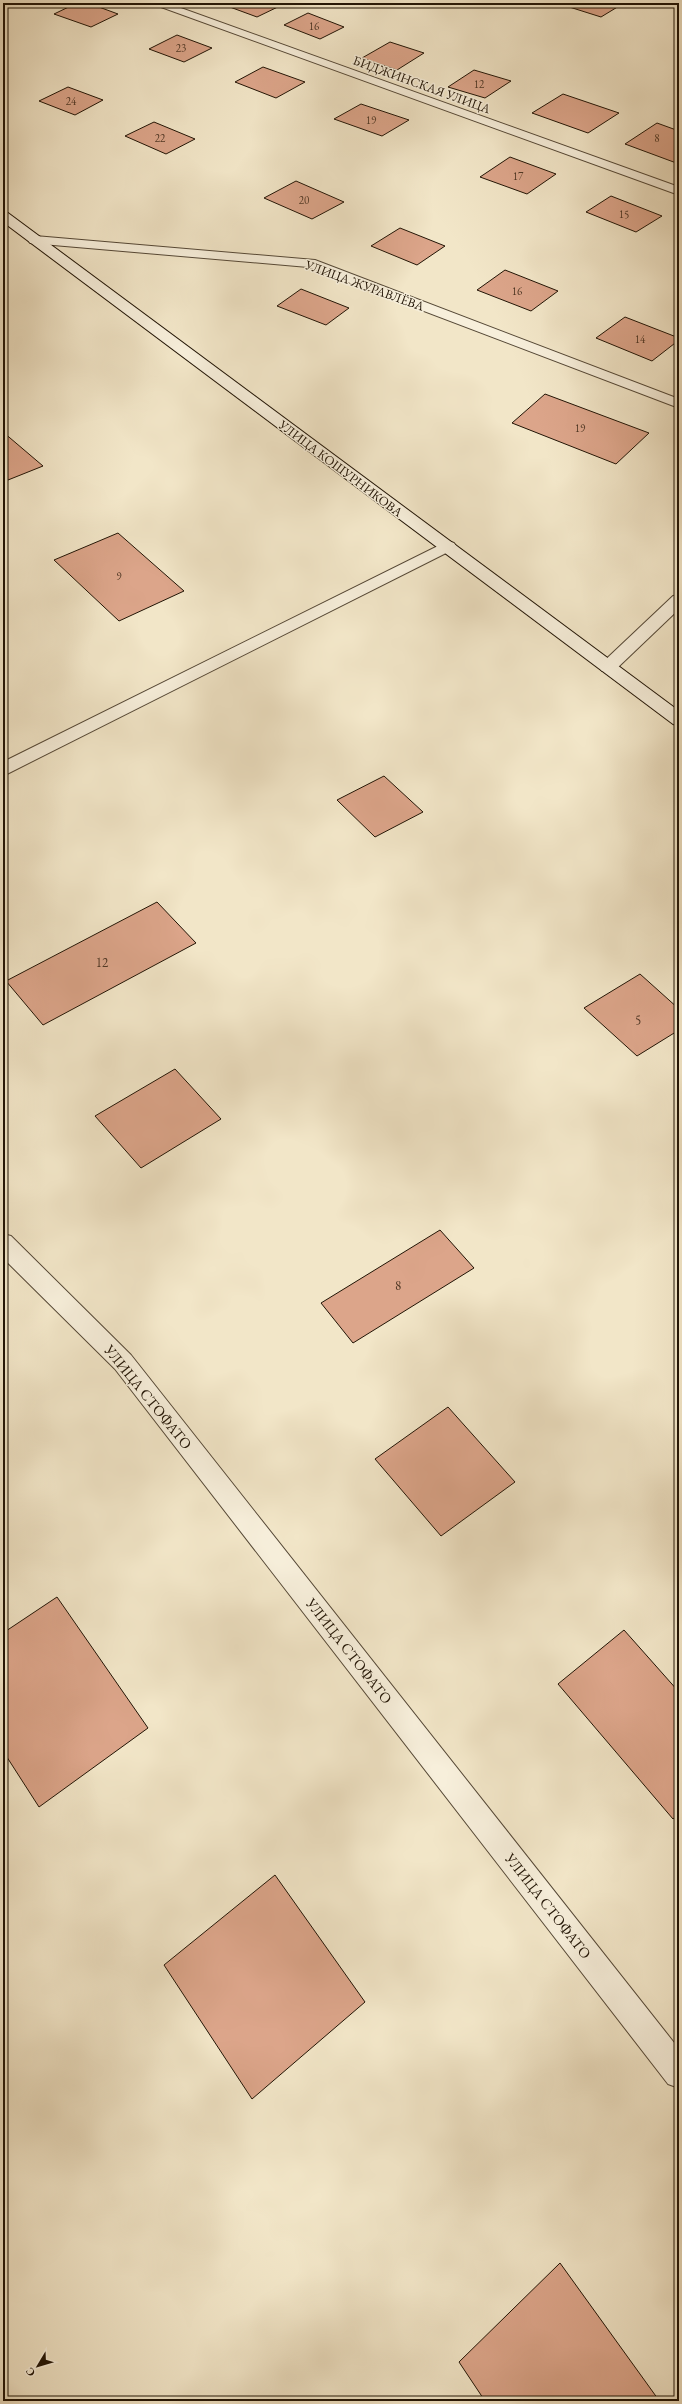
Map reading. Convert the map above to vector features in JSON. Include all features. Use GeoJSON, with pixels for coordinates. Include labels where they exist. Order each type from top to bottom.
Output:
{"type":"FeatureCollection","features":[{"type":"Feature","properties":{"kind":"street"},"geometry":{"type":"LineString","coordinates":[[3,6],[10,3]]}},
{"type":"Feature","properties":{"kind":"street","name":"БИДЖИНСКАЯ УЛИЦА"},"geometry":{"type":"LineString","coordinates":[[156,3],[679,191]]}},
{"type":"Feature","properties":{"kind":"street","name":"УЛИЦА КОШУРНИКОВА"},"geometry":{"type":"LineString","coordinates":[[3,216],[448,546],[679,720]]}},
{"type":"Feature","properties":{"kind":"street","name":"УЛИЦА ЖУРАВЛЁВА"},"geometry":{"type":"LineString","coordinates":[[35,240],[310,263],[679,404]]}},
{"type":"Feature","properties":{"kind":"street"},"geometry":{"type":"LineString","coordinates":[[3,770],[448,546]]}},
{"type":"Feature","properties":{"kind":"street"},"geometry":{"type":"LineString","coordinates":[[608,667],[679,600]]}},
{"type":"Feature","properties":{"kind":"street","name":"УЛИЦА СТОФАТО"},"geometry":{"type":"LineString","coordinates":[[3,1243],[123,1362],[679,2073]]}},
{"type":"Feature","properties":{"kind":"building"},"geometry":{"type":"Polygon","coordinates":[[[77,3],[88,3],[118,14],[91,27],[54,14],[77,3]]]}},
{"type":"Feature","properties":{"kind":"building"},"geometry":{"type":"Polygon","coordinates":[[[219,3],[286,3],[257,17],[219,3]]]}},
{"type":"Feature","properties":{"kind":"building"},"geometry":{"type":"Polygon","coordinates":[[[567,3],[624,3],[601,17],[563,5],[567,3]]]}},
{"type":"Feature","properties":{"kind":"building"},"geometry":{"type":"Polygon","coordinates":[[[308,13],[344,27],[320,39],[284,25],[308,13]]]}},
{"type":"Feature","properties":{"kind":"building"},"geometry":{"type":"Polygon","coordinates":[[[177,35],[212,48],[184,62],[149,49],[177,35]]]}},
{"type":"Feature","properties":{"kind":"building"},"geometry":{"type":"Polygon","coordinates":[[[390,42],[424,53],[397,70],[362,58],[390,42]]]}},
{"type":"Feature","properties":{"kind":"building"},"geometry":{"type":"Polygon","coordinates":[[[263,67],[305,82],[276,98],[235,82],[263,67]]]}},
{"type":"Feature","properties":{"kind":"building"},"geometry":{"type":"Polygon","coordinates":[[[474,70],[511,81],[485,98],[448,87],[474,70]]]}},
{"type":"Feature","properties":{"kind":"building"},"geometry":{"type":"Polygon","coordinates":[[[68,87],[103,100],[75,115],[39,101],[68,87]]]}},
{"type":"Feature","properties":{"kind":"building"},"geometry":{"type":"Polygon","coordinates":[[[563,94],[619,113],[588,133],[532,113],[563,94]]]}},
{"type":"Feature","properties":{"kind":"building"},"geometry":{"type":"Polygon","coordinates":[[[361,104],[409,120],[382,136],[334,119],[361,104]]]}},
{"type":"Feature","properties":{"kind":"building"},"geometry":{"type":"Polygon","coordinates":[[[154,122],[195,139],[166,154],[125,136],[154,122]]]}},
{"type":"Feature","properties":{"kind":"building"},"geometry":{"type":"Polygon","coordinates":[[[657,123],[679,131],[679,164],[625,144],[657,123]]]}},
{"type":"Feature","properties":{"kind":"building"},"geometry":{"type":"Polygon","coordinates":[[[510,157],[556,174],[527,194],[480,177],[510,157]]]}},
{"type":"Feature","properties":{"kind":"building"},"geometry":{"type":"Polygon","coordinates":[[[296,181],[344,202],[312,219],[264,198],[296,181]]]}},
{"type":"Feature","properties":{"kind":"building"},"geometry":{"type":"Polygon","coordinates":[[[611,196],[662,216],[636,232],[586,212],[611,196]]]}},
{"type":"Feature","properties":{"kind":"building"},"geometry":{"type":"Polygon","coordinates":[[[400,228],[445,246],[417,265],[371,246],[400,228]]]}},
{"type":"Feature","properties":{"kind":"building"},"geometry":{"type":"Polygon","coordinates":[[[505,270],[558,291],[531,311],[477,290],[505,270]]]}},
{"type":"Feature","properties":{"kind":"building"},"geometry":{"type":"Polygon","coordinates":[[[301,289],[349,308],[326,325],[277,306],[301,289]]]}},
{"type":"Feature","properties":{"kind":"building"},"geometry":{"type":"Polygon","coordinates":[[[625,317],[679,338],[679,340],[652,361],[596,338],[625,317]]]}},
{"type":"Feature","properties":{"kind":"building"},"geometry":{"type":"Polygon","coordinates":[[[545,394],[649,433],[616,464],[512,423],[545,394]]]}},
{"type":"Feature","properties":{"kind":"building"},"geometry":{"type":"Polygon","coordinates":[[[3,432],[43,466],[3,482],[3,432]]]}},
{"type":"Feature","properties":{"kind":"building"},"geometry":{"type":"Polygon","coordinates":[[[118,533],[184,591],[119,621],[54,560],[118,533]]]}},
{"type":"Feature","properties":{"kind":"building"},"geometry":{"type":"Polygon","coordinates":[[[384,776],[423,812],[375,837],[337,800],[384,776]]]}},
{"type":"Feature","properties":{"kind":"building"},"geometry":{"type":"Polygon","coordinates":[[[157,902],[196,943],[43,1025],[6,981],[157,902]]]}},
{"type":"Feature","properties":{"kind":"building"},"geometry":{"type":"Polygon","coordinates":[[[640,974],[679,1009],[679,1030],[637,1056],[584,1008],[640,974]]]}},
{"type":"Feature","properties":{"kind":"building"},"geometry":{"type":"Polygon","coordinates":[[[175,1069],[221,1119],[141,1168],[95,1116],[175,1069]]]}},
{"type":"Feature","properties":{"kind":"building"},"geometry":{"type":"Polygon","coordinates":[[[440,1230],[474,1268],[353,1343],[321,1303],[440,1230]]]}},
{"type":"Feature","properties":{"kind":"building"},"geometry":{"type":"Polygon","coordinates":[[[448,1407],[515,1482],[441,1536],[375,1459],[448,1407]]]}},
{"type":"Feature","properties":{"kind":"building"},"geometry":{"type":"Polygon","coordinates":[[[57,1597],[148,1728],[39,1807],[3,1751],[3,1633],[57,1597]]]}},
{"type":"Feature","properties":{"kind":"building"},"geometry":{"type":"Polygon","coordinates":[[[624,1630],[679,1692],[679,1814],[673,1819],[558,1684],[624,1630]]]}},
{"type":"Feature","properties":{"kind":"building"},"geometry":{"type":"Polygon","coordinates":[[[275,1875],[365,2002],[252,2099],[164,1965],[275,1875]]]}},
{"type":"Feature","properties":{"kind":"building"},"geometry":{"type":"Polygon","coordinates":[[[560,2263],[658,2399],[656,2401],[485,2401],[459,2362],[560,2263]]]}}]}
